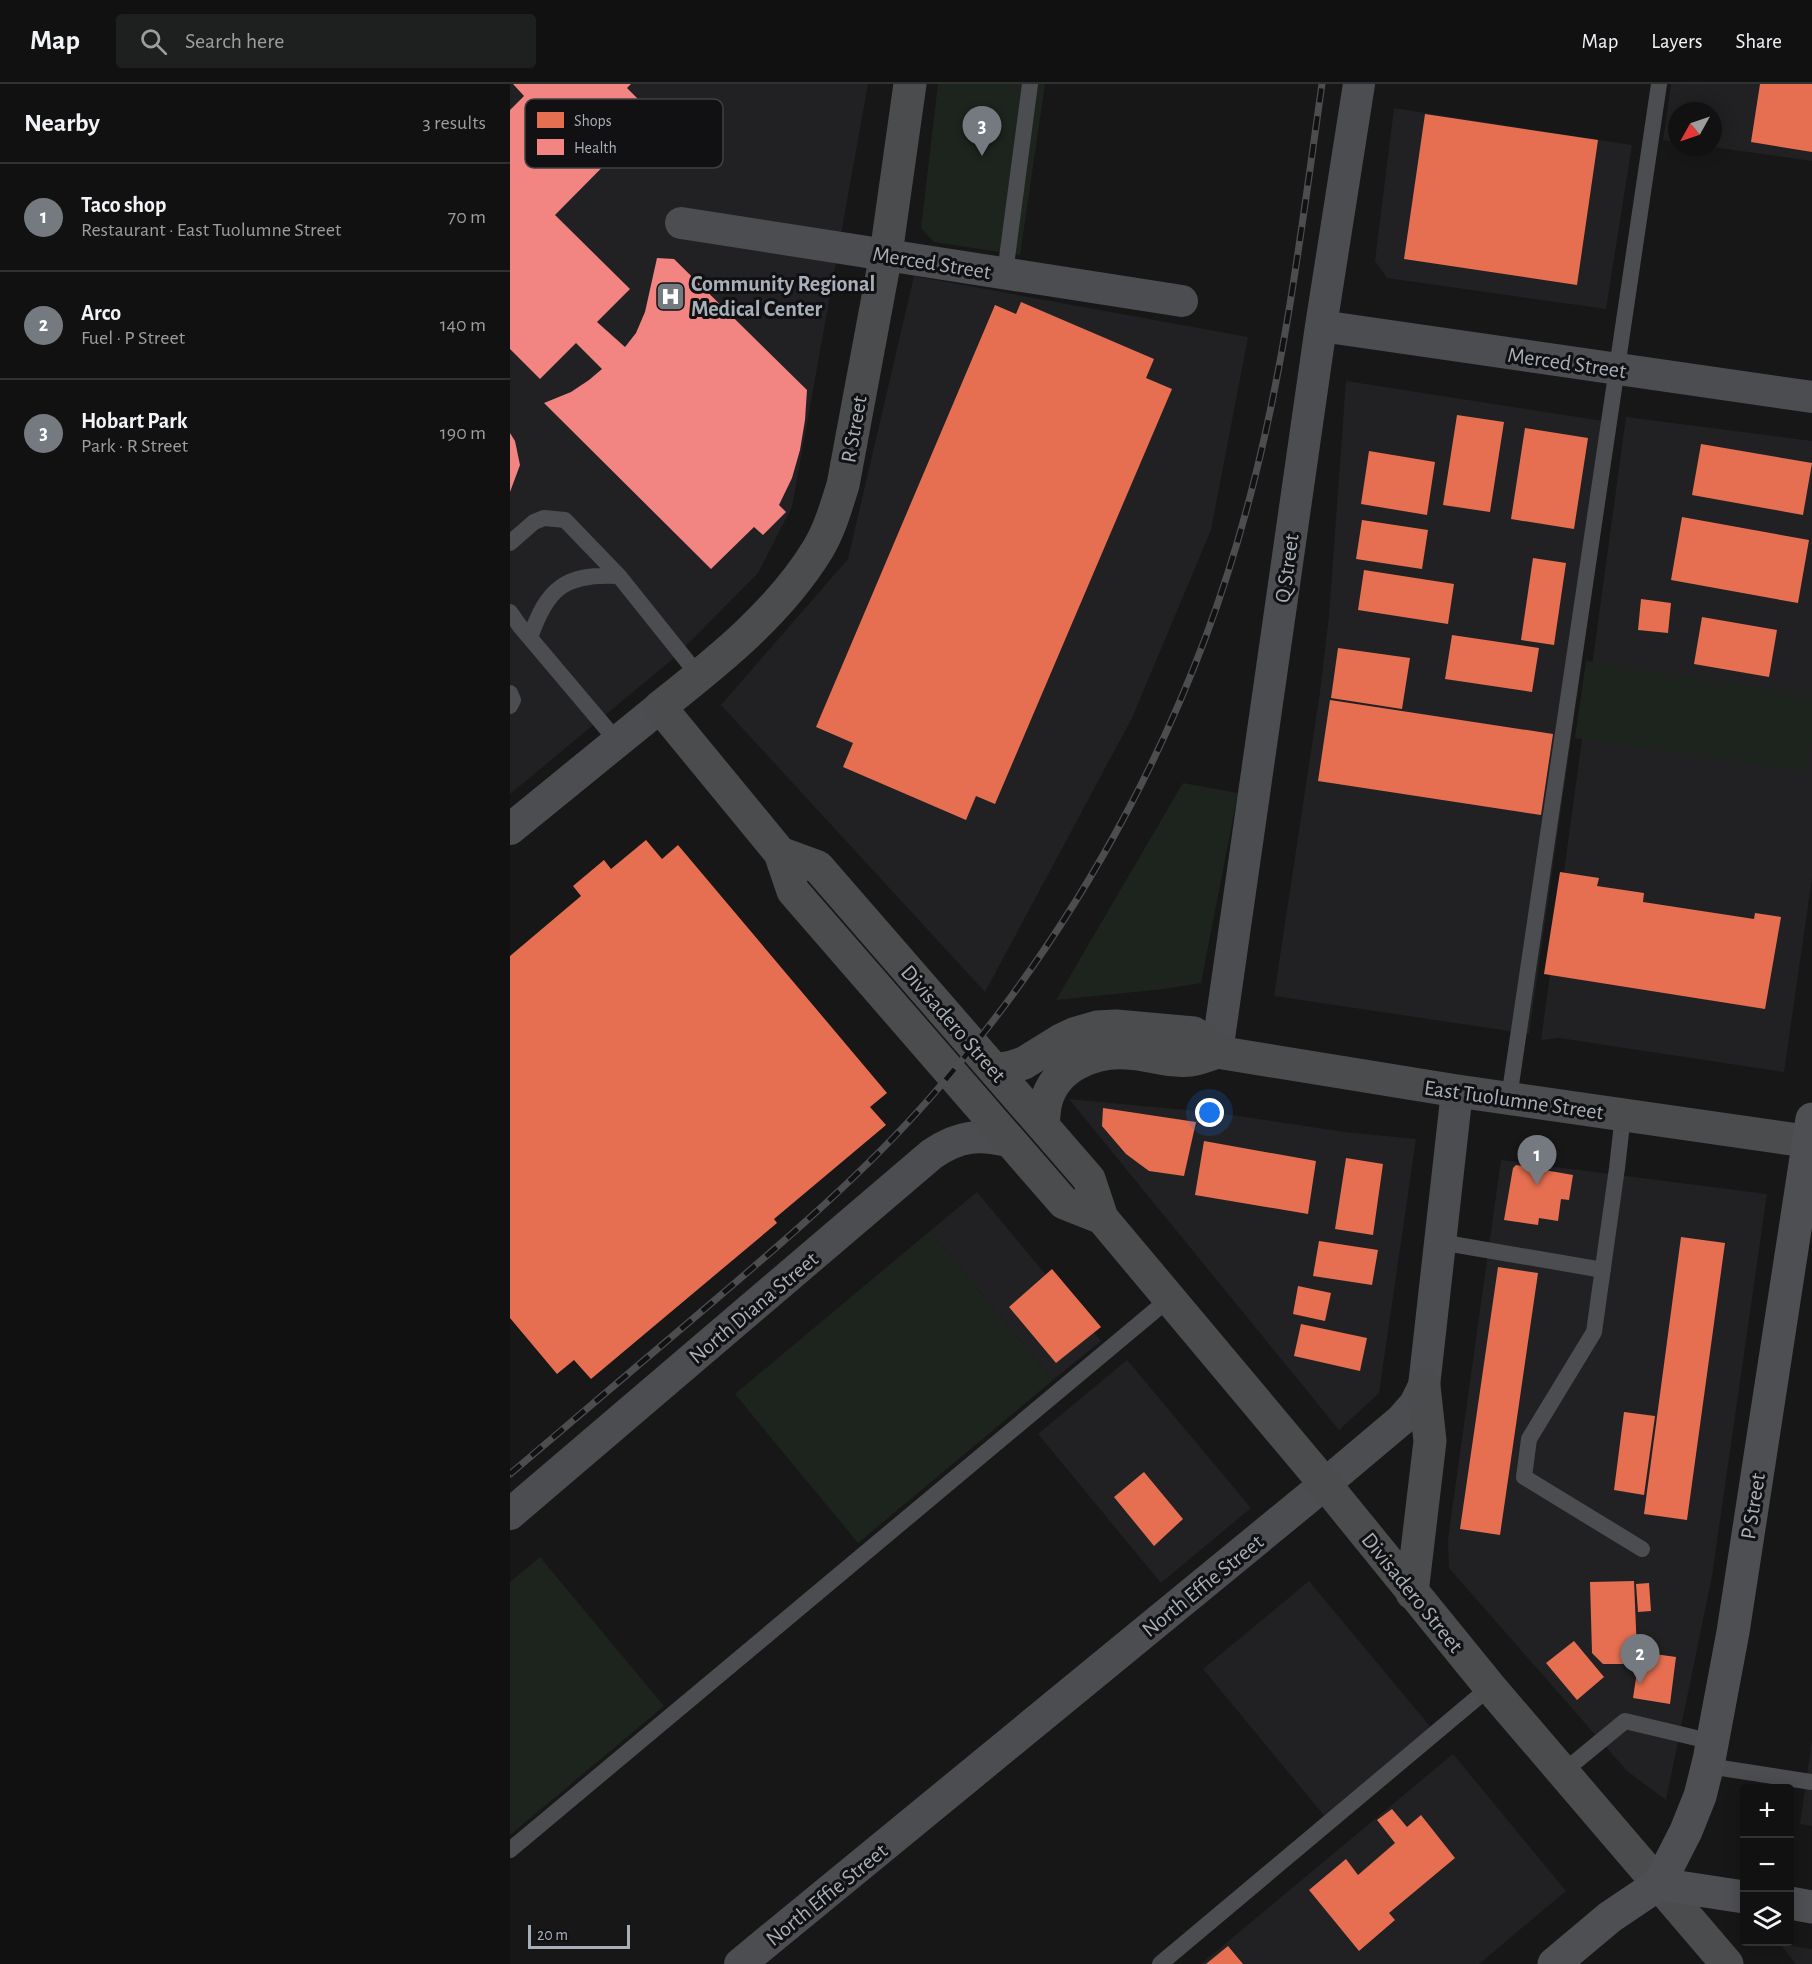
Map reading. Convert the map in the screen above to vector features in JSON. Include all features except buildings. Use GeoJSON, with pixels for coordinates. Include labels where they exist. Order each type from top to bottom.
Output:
{"type":"FeatureCollection","features":[{"type":"Feature","properties":{"kind":"main road","name":"P Street"},"geometry":{"type":"LineString","coordinates":[[1659,1884],[1686,1832],[1700,1796],[1710,1754],[1733,1632],[1811,1134]]}},
{"type":"Feature","properties":{"kind":"main road"},"geometry":{"type":"LineString","coordinates":[[1554,1964],[1610,1917],[1659,1884],[1740,1896]]}},
{"type":"Feature","properties":{"kind":"main road"},"geometry":{"type":"LineString","coordinates":[[1794,1904],[1812,1907]]}},
{"type":"Feature","properties":{"kind":"street","name":"R Street"},"geometry":{"type":"LineString","coordinates":[[660,707],[756,626],[799,578],[819,548],[833,518],[843,485],[886,254],[910,84]]}},
{"type":"Feature","properties":{"kind":"street","name":"Q Street"},"geometry":{"type":"LineString","coordinates":[[1217,1052],[1321,326],[1359,84]]}},
{"type":"Feature","properties":{"kind":"street","name":"Merced Street"},"geometry":{"type":"LineString","coordinates":[[681,223],[1182,301]]}},
{"type":"Feature","properties":{"kind":"street","name":"Merced Street"},"geometry":{"type":"LineString","coordinates":[[1321,326],[1812,397]]}},
{"type":"Feature","properties":{"kind":"street"},"geometry":{"type":"LineString","coordinates":[[510,829],[660,707]]}},
{"type":"Feature","properties":{"kind":"street","name":"Divisadero Street"},"geometry":{"type":"LineString","coordinates":[[660,707],[780,853],[793,891],[1064,1203],[1102,1218]]}},
{"type":"Feature","properties":{"kind":"street","name":"Divisadero Street"},"geometry":{"type":"LineString","coordinates":[[780,853],[818,867],[1043,1125],[1089,1179],[1102,1218],[1325,1484],[1412,1593],[1727,1964]]}},
{"type":"Feature","properties":{"kind":"street","name":"East Tuolumne Street"},"geometry":{"type":"LineString","coordinates":[[995,1070],[1012,1068],[1024,1063],[1061,1040],[1097,1027],[1116,1026],[1194,1034],[1217,1052]]}},
{"type":"Feature","properties":{"kind":"street","name":"East Tuolumne Street"},"geometry":{"type":"LineString","coordinates":[[1043,1125],[1046,1101],[1051,1088],[1059,1077],[1080,1061],[1098,1055],[1125,1053],[1190,1061],[1217,1052],[1623,1115],[1811,1134]]}},
{"type":"Feature","properties":{"kind":"street","name":"North Effie Street"},"geometry":{"type":"LineString","coordinates":[[740,1964],[1325,1484],[1401,1420],[1415,1404],[1424,1386],[1457,1091]]}},
{"type":"Feature","properties":{"kind":"street","name":"North Diana Street"},"geometry":{"type":"LineString","coordinates":[[510,1514],[932,1154],[961,1139],[977,1136],[1011,1142]]}},
{"type":"Feature","properties":{"kind":"street"},"geometry":{"type":"LineString","coordinates":[[1412,1593],[1431,1442],[1424,1386]]}},
{"type":"Feature","properties":{"kind":"lane"},"geometry":{"type":"LineString","coordinates":[[1005,273],[1030,84]]}},
{"type":"Feature","properties":{"kind":"lane"},"geometry":{"type":"LineString","coordinates":[[1509,1098],[1659,84]]}},
{"type":"Feature","properties":{"kind":"lane"},"geometry":{"type":"LineString","coordinates":[[510,543],[534,522],[544,518],[565,520],[619,576],[699,675]]}},
{"type":"Feature","properties":{"kind":"lane"},"geometry":{"type":"LineString","coordinates":[[530,638],[538,613],[560,587],[575,579],[594,575],[619,576]]}},
{"type":"Feature","properties":{"kind":"lane"},"geometry":{"type":"LineString","coordinates":[[510,612],[617,741]]}},
{"type":"Feature","properties":{"kind":"lane"},"geometry":{"type":"LineString","coordinates":[[510,693],[513,700],[510,706]]}},
{"type":"Feature","properties":{"kind":"lane"},"geometry":{"type":"LineString","coordinates":[[1623,1115],[1594,1332],[1530,1439],[1524,1477],[1642,1549]]}},
{"type":"Feature","properties":{"kind":"lane"},"geometry":{"type":"LineString","coordinates":[[1440,1242],[1603,1270]]}},
{"type":"Feature","properties":{"kind":"lane"},"geometry":{"type":"LineString","coordinates":[[510,1850],[1170,1298]]}},
{"type":"Feature","properties":{"kind":"lane"},"geometry":{"type":"LineString","coordinates":[[1160,1964],[1491,1687]]}},
{"type":"Feature","properties":{"kind":"lane"},"geometry":{"type":"LineString","coordinates":[[1563,1772],[1625,1721],[1710,1754],[1812,1782]]}},
{"type":"Feature","properties":{"kind":"shaded area","name":"Community Regional Medical Center"},"geometry":{"type":"Polygon","coordinates":[[[510,84],[868,84],[792,507],[758,573],[674,658],[510,794],[510,84]]]}},
{"type":"Feature","properties":{"kind":"shaded area"},"geometry":{"type":"Polygon","coordinates":[[[938,84],[1045,84],[1020,255],[934,242],[921,228],[938,84]]]}},
{"type":"Feature","properties":{"kind":"shaded area"},"geometry":{"type":"Polygon","coordinates":[[[1671,84],[1812,84],[1812,161],[1722,148],[1722,102],[1668,102],[1671,84]]]}},
{"type":"Feature","properties":{"kind":"shaded area"},"geometry":{"type":"Polygon","coordinates":[[[1668,105],[1668,141],[1663,140],[1668,105]]]}},
{"type":"Feature","properties":{"kind":"shaded area"},"geometry":{"type":"Polygon","coordinates":[[[1394,108],[1632,145],[1606,309],[1387,278],[1375,261],[1394,108]]]}},
{"type":"Feature","properties":{"kind":"shaded area"},"geometry":{"type":"Polygon","coordinates":[[[914,276],[1248,337],[1211,530],[1132,718],[985,992],[721,705],[848,559],[914,276]]]}},
{"type":"Feature","properties":{"kind":"shaded area"},"geometry":{"type":"Polygon","coordinates":[[[1346,381],[1616,423],[1529,1034],[1274,996],[1320,692],[1329,615],[1346,381]]]}},
{"type":"Feature","properties":{"kind":"shaded area"},"geometry":{"type":"Polygon","coordinates":[[[1626,417],[1812,441],[1812,878],[1784,1072],[1559,1038],[1541,1040],[1626,417]]]}},
{"type":"Feature","properties":{"kind":"shaded area"},"geometry":{"type":"Polygon","coordinates":[[[1586,661],[1812,695],[1812,743],[1808,772],[1575,738],[1586,661]]]}},
{"type":"Feature","properties":{"kind":"shaded area"},"geometry":{"type":"Polygon","coordinates":[[[1183,783],[1238,793],[1201,983],[1056,1000],[1183,783]]]}},
{"type":"Feature","properties":{"kind":"shaded area"},"geometry":{"type":"Polygon","coordinates":[[[1069,1099],[1218,1113],[1345,1132],[1416,1139],[1379,1393],[1339,1430],[1069,1099]]]}},
{"type":"Feature","properties":{"kind":"shaded area"},"geometry":{"type":"Polygon","coordinates":[[[1501,1160],[1767,1194],[1712,1576],[1666,1800],[1627,1771],[1449,1568],[1448,1539],[1501,1160]]]}},
{"type":"Feature","properties":{"kind":"shaded area"},"geometry":{"type":"Polygon","coordinates":[[[977,1192],[1101,1341],[1053,1380],[930,1231],[977,1192]]]}},
{"type":"Feature","properties":{"kind":"shaded area"},"geometry":{"type":"Polygon","coordinates":[[[930,1231],[1053,1380],[858,1543],[735,1394],[930,1231]]]}},
{"type":"Feature","properties":{"kind":"shaded area"},"geometry":{"type":"Polygon","coordinates":[[[1127,1360],[1251,1508],[1161,1583],[1038,1434],[1127,1360]]]}},
{"type":"Feature","properties":{"kind":"shaded area"},"geometry":{"type":"Polygon","coordinates":[[[540,1557],[664,1706],[510,1835],[510,1582],[540,1557]]]}},
{"type":"Feature","properties":{"kind":"shaded area"},"geometry":{"type":"Polygon","coordinates":[[[1309,1581],[1433,1730],[1327,1819],[1203,1669],[1309,1581]]]}},
{"type":"Feature","properties":{"kind":"shaded area"},"geometry":{"type":"Polygon","coordinates":[[[1812,1740],[1812,1826],[1800,1824],[1812,1740]]]}},
{"type":"Feature","properties":{"kind":"shaded area"},"geometry":{"type":"Polygon","coordinates":[[[1453,1754],[1566,1891],[1479,1964],[1201,1964],[1453,1754]]]}},
{"type":"Feature","properties":{"kind":"shaded area"},"geometry":{"type":"Polygon","coordinates":[[[1782,1946],[1812,1949],[1812,1964],[1796,1964],[1782,1946]]]}},
{"type":"Feature","properties":{"kind":"railway"},"geometry":{"type":"LineString","coordinates":[[510,1474],[771,1252],[879,1153],[929,1099],[985,1031],[1037,960],[1085,886],[1128,810],[1167,731],[1201,649],[1230,566],[1254,481],[1276,383],[1322,84]]}},
{"type":"Feature","properties":{"kind":"place","name":"Hobart Park"},"geometry":{"type":"Point","coordinates":[982,156]}},
{"type":"Feature","properties":{"kind":"place","name":"Community Regional Medical Center"},"geometry":{"type":"Point","coordinates":[670,296]}},
{"type":"Feature","properties":{"kind":"place","name":"Taco shop"},"geometry":{"type":"Point","coordinates":[1537,1185]}},
{"type":"Feature","properties":{"kind":"place","name":"Arco"},"geometry":{"type":"Point","coordinates":[1640,1684]}}]}
